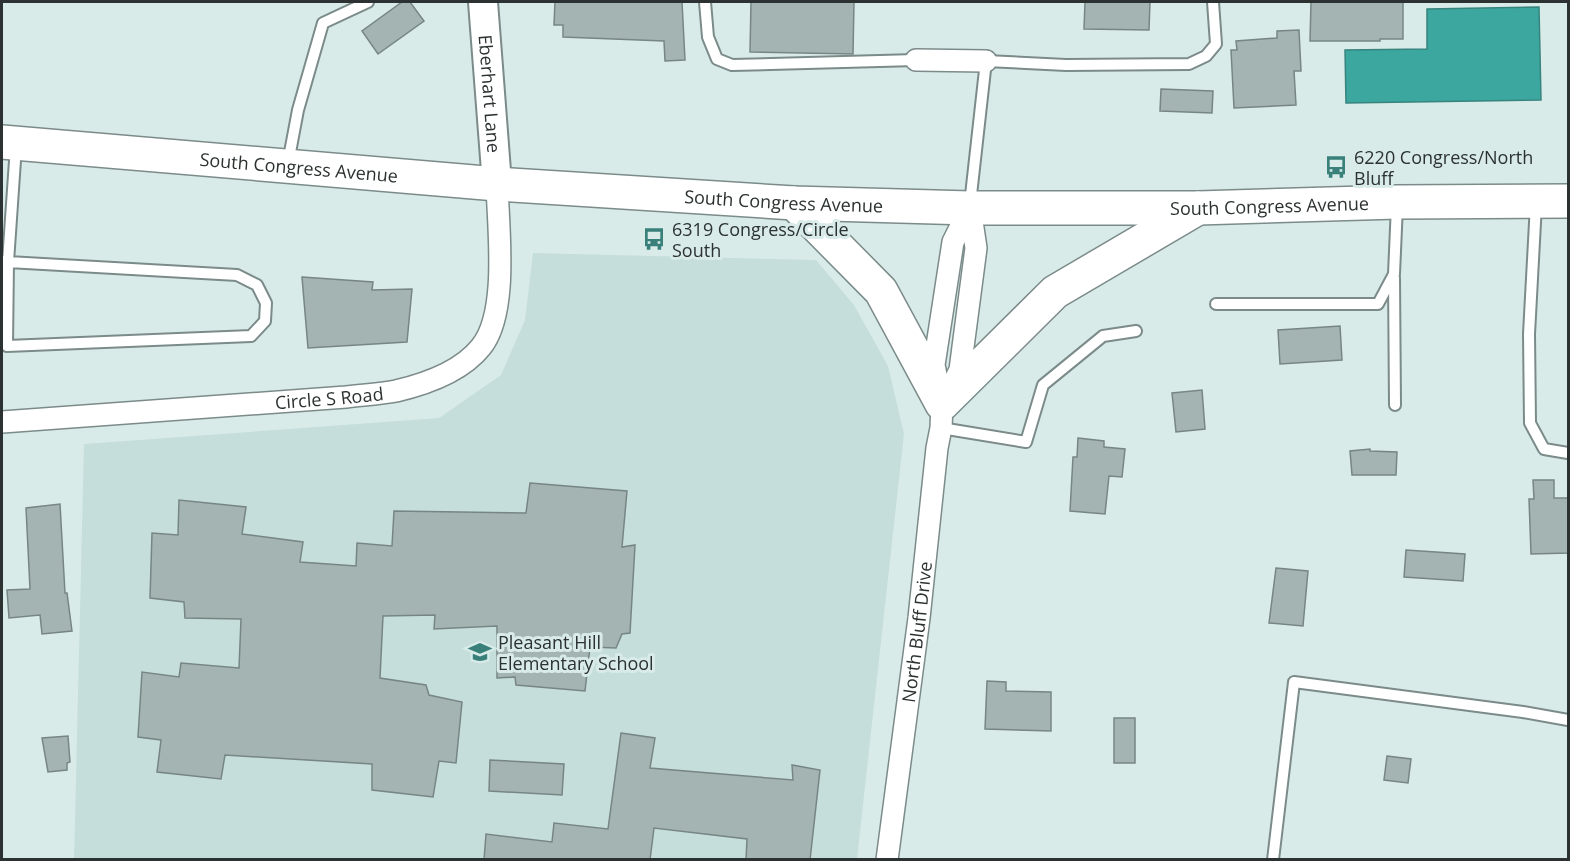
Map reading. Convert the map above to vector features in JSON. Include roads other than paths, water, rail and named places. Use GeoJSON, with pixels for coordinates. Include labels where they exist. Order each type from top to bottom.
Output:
{"type":"FeatureCollection","features":[{"type":"Feature","properties":{"kind":"main road","name":"South Congress Avenue"},"geometry":{"type":"LineString","coordinates":[[9,143],[497,184],[794,203],[970,207],[1198,208],[1397,202],[1569,201]]}},
{"type":"Feature","properties":{"kind":"main road"},"geometry":{"type":"LineString","coordinates":[[794,203],[881,291],[941,416],[1055,292],[1198,208]]}},
{"type":"Feature","properties":{"kind":"street","name":"Eberhart Lane"},"geometry":{"type":"LineString","coordinates":[[483,2],[497,184]]}},
{"type":"Feature","properties":{"kind":"street"},"geometry":{"type":"LineString","coordinates":[[916,60],[986,61]]}},
{"type":"Feature","properties":{"kind":"street","name":"Circle S Road"},"geometry":{"type":"LineString","coordinates":[[2,422],[346,397],[396,391],[437,378],[460,366],[481,347],[491,329],[499,291],[497,184]]}},
{"type":"Feature","properties":{"kind":"street","name":"North Bluff Drive"},"geometry":{"type":"LineString","coordinates":[[887,860],[919,618],[941,416],[960,370],[976,248],[970,207]]}},
{"type":"Feature","properties":{"kind":"lane"},"geometry":{"type":"LineString","coordinates":[[287,166],[298,110],[323,23],[368,2]]}},
{"type":"Feature","properties":{"kind":"lane"},"geometry":{"type":"LineString","coordinates":[[705,2],[708,37],[717,59],[732,65],[916,60]]}},
{"type":"Feature","properties":{"kind":"lane"},"geometry":{"type":"LineString","coordinates":[[970,207],[986,61],[1066,65],[1189,64],[1206,56],[1216,44],[1213,2]]}},
{"type":"Feature","properties":{"kind":"lane"},"geometry":{"type":"LineString","coordinates":[[5,262],[237,275],[257,285],[266,303],[265,321],[251,336],[7,346],[5,262],[9,143]]}},
{"type":"Feature","properties":{"kind":"lane"},"geometry":{"type":"LineString","coordinates":[[1537,201],[1529,334],[1530,423],[1544,449],[1569,453]]}},
{"type":"Feature","properties":{"kind":"lane"},"geometry":{"type":"LineString","coordinates":[[1395,405],[1394,274],[1397,202]]}},
{"type":"Feature","properties":{"kind":"lane"},"geometry":{"type":"LineString","coordinates":[[1216,304],[1378,304],[1394,274]]}},
{"type":"Feature","properties":{"kind":"lane"},"geometry":{"type":"LineString","coordinates":[[941,416],[1026,442],[1043,385],[1103,336],[1136,331]]}},
{"type":"Feature","properties":{"kind":"lane"},"geometry":{"type":"LineString","coordinates":[[1273,860],[1294,682],[1569,720]]}},
{"type":"Feature","properties":{"kind":"water"},"geometry":{"type":"Polygon","coordinates":[[[1539,7],[1541,100],[1346,103],[1345,50],[1427,49],[1427,9],[1539,7]]]}},
{"type":"Feature","properties":{"kind":"place","name":"6220 Congress/North Bluff"},"geometry":{"type":"Point","coordinates":[1336,167]}},
{"type":"Feature","properties":{"kind":"place","name":"6319 Congress/Circle South"},"geometry":{"type":"Point","coordinates":[654,239]}},
{"type":"Feature","properties":{"kind":"place","name":"Pleasant Hill Elementary School"},"geometry":{"type":"Point","coordinates":[480,652]}}]}
